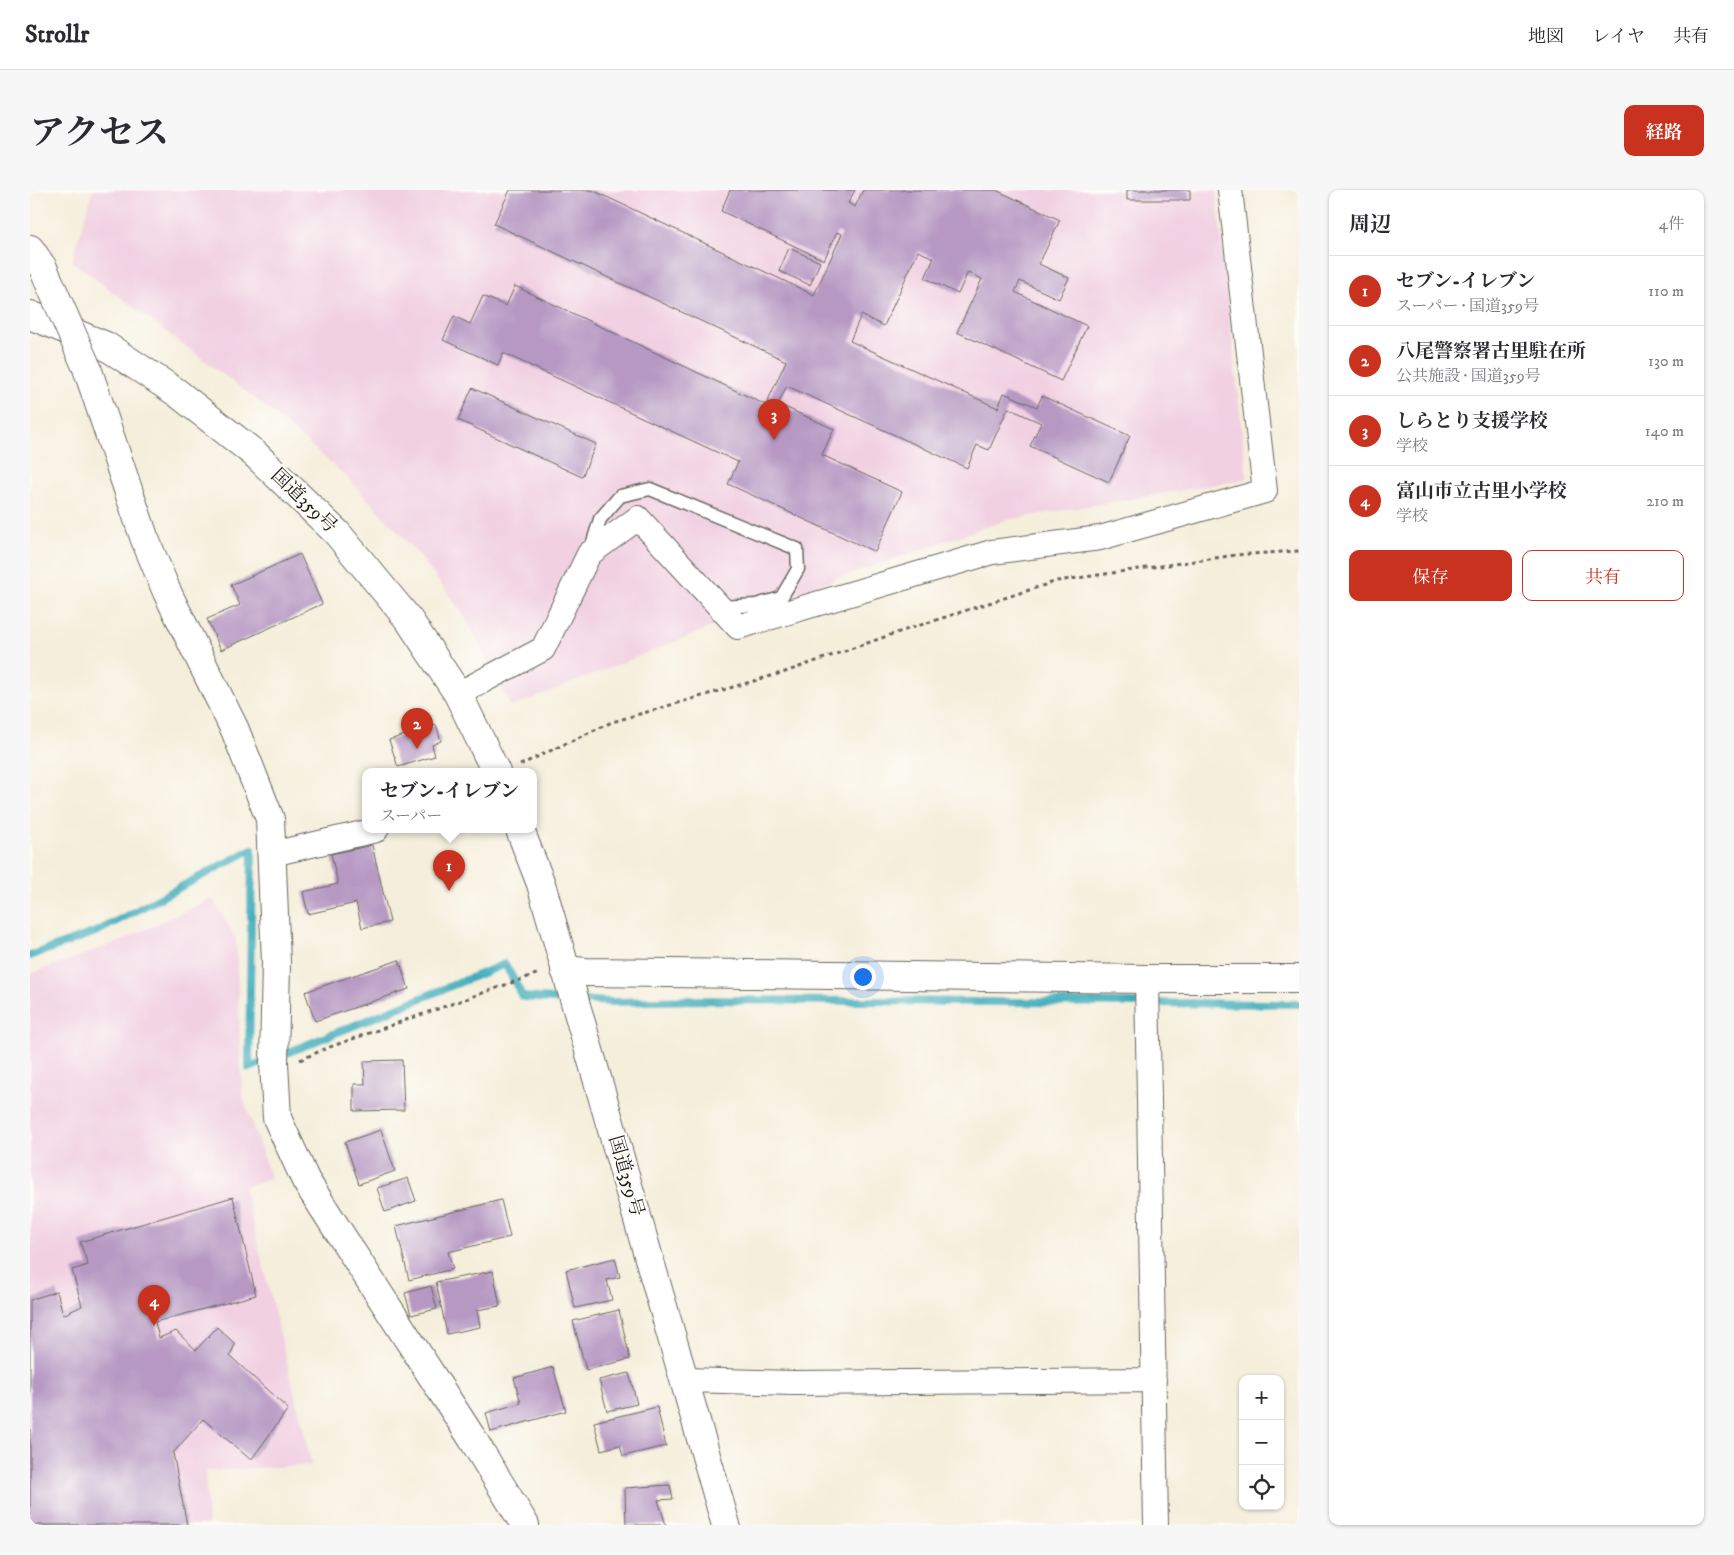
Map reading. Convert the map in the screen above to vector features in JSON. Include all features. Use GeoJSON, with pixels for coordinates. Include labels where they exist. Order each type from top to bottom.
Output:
{"type":"FeatureCollection","features":[{"type":"Feature","properties":{"kind":"main road"},"geometry":{"type":"LineString","coordinates":[[36,259],[86,368],[144,537],[167,592],[235,730],[270,819],[276,962],[274,1071],[277,1118],[306,1180],[525,1525]]}},
{"type":"Feature","properties":{"kind":"main road","name":"国道359号"},"geometry":{"type":"LineString","coordinates":[[30,315],[106,346],[176,392],[255,454],[338,533],[410,620],[504,768]]}},
{"type":"Feature","properties":{"kind":"main road","name":"国道359号"},"geometry":{"type":"LineString","coordinates":[[521,833],[541,884],[726,1525]]}},
{"type":"Feature","properties":{"kind":"main road"},"geometry":{"type":"LineString","coordinates":[[565,970],[586,972],[1147,979],[1299,979]]}},
{"type":"Feature","properties":{"kind":"street"},"geometry":{"type":"LineString","coordinates":[[458,694],[543,649],[589,554],[638,518],[738,627],[992,552],[1100,538],[1265,491],[1230,190]]}},
{"type":"Feature","properties":{"kind":"street"},"geometry":{"type":"LineString","coordinates":[[272,854],[363,833]]}},
{"type":"Feature","properties":{"kind":"street"},"geometry":{"type":"LineString","coordinates":[[1147,979],[1156,1525]]}},
{"type":"Feature","properties":{"kind":"street"},"geometry":{"type":"LineString","coordinates":[[685,1380],[803,1382],[1154,1380]]}},
{"type":"Feature","properties":{"kind":"lane"},"geometry":{"type":"LineString","coordinates":[[589,554],[600,519],[620,496],[650,489],[798,549],[798,569],[780,598],[756,606],[720,607]]}},
{"type":"Feature","properties":{"kind":"path"},"geometry":{"type":"LineString","coordinates":[[509,768],[612,722],[785,672],[893,634],[1057,582],[1236,555],[1299,551]]}},
{"type":"Feature","properties":{"kind":"path"},"geometry":{"type":"LineString","coordinates":[[274,1071],[327,1048],[546,971],[565,970]]}},
{"type":"Feature","properties":{"kind":"shaded area"},"geometry":{"type":"Polygon","coordinates":[[[93,190],[1216,190],[1247,479],[1006,520],[816,586],[511,707],[466,618],[419,555],[347,477],[261,403],[72,261],[93,190]]]}},
{"type":"Feature","properties":{"kind":"shaded area"},"geometry":{"type":"Polygon","coordinates":[[[212,898],[236,938],[242,1094],[271,1179],[244,1187],[312,1465],[205,1471],[208,1525],[30,1525],[30,974],[121,941],[212,898]]]}},
{"type":"Feature","properties":{"kind":"building"},"geometry":{"type":"Polygon","coordinates":[[[510,190],[592,190],[814,295],[842,234],[837,232],[824,260],[721,211],[730,190],[855,190],[848,203],[855,207],[863,190],[996,190],[1060,220],[1039,264],[1069,278],[1059,299],[1020,281],[1015,292],[1087,326],[1061,381],[957,332],[982,279],[968,272],[958,294],[925,278],[934,258],[918,251],[884,326],[861,315],[850,341],[998,408],[1004,393],[1037,407],[1042,396],[1130,436],[1109,482],[1030,446],[1041,423],[1008,408],[989,450],[977,445],[967,468],[787,386],[778,404],[834,429],[822,455],[902,492],[875,552],[728,484],[738,462],[503,353],[498,365],[443,340],[454,316],[470,324],[483,296],[506,306],[515,286],[766,405],[786,361],[494,224],[510,190]]]}},
{"type":"Feature","properties":{"kind":"building"},"geometry":{"type":"Polygon","coordinates":[[[1127,190],[1190,190],[1190,200],[1127,200],[1127,190]]]}},
{"type":"Feature","properties":{"kind":"building"},"geometry":{"type":"Polygon","coordinates":[[[789,248],[820,262],[810,285],[779,271],[789,248]]]}},
{"type":"Feature","properties":{"kind":"building"},"geometry":{"type":"Polygon","coordinates":[[[472,388],[596,444],[582,477],[458,420],[472,388]]]}},
{"type":"Feature","properties":{"kind":"building"},"geometry":{"type":"Polygon","coordinates":[[[300,554],[322,604],[221,650],[207,619],[240,605],[231,585],[300,554]]]}},
{"type":"Feature","properties":{"kind":"building"},"geometry":{"type":"Polygon","coordinates":[[[436,725],[441,741],[432,745],[435,756],[398,767],[389,740],[436,725]]]}},
{"type":"Feature","properties":{"kind":"building"},"geometry":{"type":"Polygon","coordinates":[[[372,845],[390,922],[362,928],[356,903],[308,914],[303,892],[338,884],[331,854],[372,845]]]}},
{"type":"Feature","properties":{"kind":"building"},"geometry":{"type":"Polygon","coordinates":[[[399,960],[409,989],[315,1021],[305,992],[399,960]]]}},
{"type":"Feature","properties":{"kind":"building"},"geometry":{"type":"Polygon","coordinates":[[[402,1060],[404,1110],[354,1111],[354,1084],[365,1084],[364,1061],[402,1060]]]}},
{"type":"Feature","properties":{"kind":"building"},"geometry":{"type":"Polygon","coordinates":[[[381,1130],[395,1171],[359,1184],[345,1142],[381,1130]]]}},
{"type":"Feature","properties":{"kind":"building"},"geometry":{"type":"Polygon","coordinates":[[[408,1178],[416,1201],[385,1212],[377,1188],[408,1178]]]}},
{"type":"Feature","properties":{"kind":"building"},"geometry":{"type":"Polygon","coordinates":[[[233,1197],[256,1295],[155,1322],[159,1338],[176,1331],[196,1350],[217,1327],[235,1344],[230,1356],[288,1409],[251,1460],[203,1419],[173,1453],[187,1525],[30,1525],[30,1300],[57,1291],[63,1315],[82,1306],[72,1270],[88,1265],[80,1242],[233,1197]]]}},
{"type":"Feature","properties":{"kind":"building"},"geometry":{"type":"Polygon","coordinates":[[[501,1200],[510,1237],[448,1252],[453,1269],[409,1280],[396,1226],[501,1200]]]}},
{"type":"Feature","properties":{"kind":"building"},"geometry":{"type":"Polygon","coordinates":[[[615,1258],[620,1277],[607,1280],[612,1300],[575,1308],[566,1270],[615,1258]]]}},
{"type":"Feature","properties":{"kind":"building"},"geometry":{"type":"Polygon","coordinates":[[[493,1271],[500,1306],[477,1310],[480,1327],[447,1334],[436,1282],[493,1271]]]}},
{"type":"Feature","properties":{"kind":"building"},"geometry":{"type":"Polygon","coordinates":[[[431,1286],[437,1309],[411,1315],[405,1293],[431,1286]]]}},
{"type":"Feature","properties":{"kind":"building"},"geometry":{"type":"Polygon","coordinates":[[[619,1310],[630,1359],[586,1370],[573,1321],[619,1310]]]}},
{"type":"Feature","properties":{"kind":"building"},"geometry":{"type":"Polygon","coordinates":[[[553,1367],[566,1411],[491,1432],[486,1413],[521,1403],[514,1378],[553,1367]]]}},
{"type":"Feature","properties":{"kind":"building"},"geometry":{"type":"Polygon","coordinates":[[[629,1373],[637,1404],[607,1411],[599,1380],[629,1373]]]}},
{"type":"Feature","properties":{"kind":"building"},"geometry":{"type":"Polygon","coordinates":[[[657,1407],[666,1446],[623,1456],[620,1445],[601,1450],[594,1422],[657,1407]]]}},
{"type":"Feature","properties":{"kind":"building"},"geometry":{"type":"Polygon","coordinates":[[[670,1485],[673,1499],[658,1500],[666,1525],[626,1525],[625,1488],[670,1485]]]}},
{"type":"Feature","properties":{"kind":"waterway"},"geometry":{"type":"LineString","coordinates":[[30,956],[98,931],[252,849],[249,1068],[269,1060]]}},
{"type":"Feature","properties":{"kind":"waterway"},"geometry":{"type":"LineString","coordinates":[[279,1056],[505,964],[523,997],[568,1000]]}},
{"type":"Feature","properties":{"kind":"waterway"},"geometry":{"type":"LineString","coordinates":[[579,1000],[613,1002],[698,1000],[1299,1004]]}},
{"type":"Feature","properties":{"kind":"place","name":"しらとり支援学校"},"geometry":{"type":"Point","coordinates":[774,440]}},
{"type":"Feature","properties":{"kind":"place","name":"八尾警察署古里駐在所"},"geometry":{"type":"Point","coordinates":[417,749]}},
{"type":"Feature","properties":{"kind":"place","name":"セブン-イレブン"},"geometry":{"type":"Point","coordinates":[449,891]}},
{"type":"Feature","properties":{"kind":"place","name":"富山市立古里小学校"},"geometry":{"type":"Point","coordinates":[154,1326]}}]}
